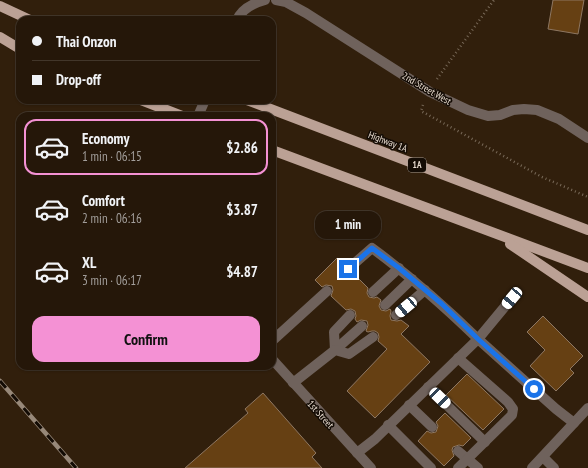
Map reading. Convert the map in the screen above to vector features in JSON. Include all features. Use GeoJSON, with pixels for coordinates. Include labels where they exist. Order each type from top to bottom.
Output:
{"type":"FeatureCollection","features":[{"type":"Feature","properties":{"kind":"main road"},"geometry":{"type":"LineString","coordinates":[[0,6],[21,16]]}},
{"type":"Feature","properties":{"kind":"main road"},"geometry":{"type":"LineString","coordinates":[[0,37],[16,47]]}},
{"type":"Feature","properties":{"kind":"main road"},"geometry":{"type":"LineString","coordinates":[[151,104],[172,112]]}},
{"type":"Feature","properties":{"kind":"main road","name":"Highway 1A"},"geometry":{"type":"LineString","coordinates":[[257,104],[588,230]]}},
{"type":"Feature","properties":{"kind":"main road"},"geometry":{"type":"LineString","coordinates":[[276,152],[588,268]]}},
{"type":"Feature","properties":{"kind":"main road"},"geometry":{"type":"LineString","coordinates":[[497,235],[588,297]]}},
{"type":"Feature","properties":{"kind":"street"},"geometry":{"type":"LineString","coordinates":[[239,16],[247,8],[257,2],[265,0]]}},
{"type":"Feature","properties":{"kind":"street","name":"2nd Street West"},"geometry":{"type":"LineString","coordinates":[[276,0],[286,2],[306,13],[430,92],[468,110],[488,116],[500,115],[512,110],[537,110],[559,120],[588,138]]}},
{"type":"Feature","properties":{"kind":"street"},"geometry":{"type":"LineString","coordinates":[[348,269],[372,248],[399,268],[442,304],[478,339],[574,423]]}},
{"type":"Feature","properties":{"kind":"street"},"geometry":{"type":"LineString","coordinates":[[373,292],[399,268]]}},
{"type":"Feature","properties":{"kind":"street"},"geometry":{"type":"LineString","coordinates":[[385,304],[412,279]]}},
{"type":"Feature","properties":{"kind":"street"},"geometry":{"type":"LineString","coordinates":[[396,315],[425,290]]}},
{"type":"Feature","properties":{"kind":"street"},"geometry":{"type":"LineString","coordinates":[[276,337],[327,291]]}},
{"type":"Feature","properties":{"kind":"street"},"geometry":{"type":"LineString","coordinates":[[357,453],[375,439],[478,339],[512,298]]}},
{"type":"Feature","properties":{"kind":"street"},"geometry":{"type":"LineString","coordinates":[[336,350],[334,332],[350,314]]}},
{"type":"Feature","properties":{"kind":"street"},"geometry":{"type":"LineString","coordinates":[[293,383],[336,350],[362,326]]}},
{"type":"Feature","properties":{"kind":"street"},"geometry":{"type":"LineString","coordinates":[[336,350],[350,354],[373,337]]}},
{"type":"Feature","properties":{"kind":"street"},"geometry":{"type":"LineString","coordinates":[[458,358],[513,408],[512,415],[458,468]]}},
{"type":"Feature","properties":{"kind":"street","name":"1st Street"},"geometry":{"type":"LineString","coordinates":[[276,364],[371,468]]}},
{"type":"Feature","properties":{"kind":"street"},"geometry":{"type":"LineString","coordinates":[[428,387],[485,442]]}},
{"type":"Feature","properties":{"kind":"street"},"geometry":{"type":"LineString","coordinates":[[409,405],[432,426]]}},
{"type":"Feature","properties":{"kind":"street"},"geometry":{"type":"LineString","coordinates":[[532,468],[588,408]]}},
{"type":"Feature","properties":{"kind":"street"},"geometry":{"type":"LineString","coordinates":[[388,425],[431,468]]}},
{"type":"Feature","properties":{"kind":"street"},"geometry":{"type":"LineString","coordinates":[[458,451],[478,468]]}},
{"type":"Feature","properties":{"kind":"street"},"geometry":{"type":"LineString","coordinates":[[543,457],[554,468]]}},
{"type":"Feature","properties":{"kind":"path"},"geometry":{"type":"LineString","coordinates":[[436,80],[494,0]]}},
{"type":"Feature","properties":{"kind":"path"},"geometry":{"type":"LineString","coordinates":[[424,103],[421,111],[542,177],[588,197]]}},
{"type":"Feature","properties":{"kind":"building"},"geometry":{"type":"Polygon","coordinates":[[[553,0],[584,0],[578,34],[548,29],[553,0]]]}},
{"type":"Feature","properties":{"kind":"building"},"geometry":{"type":"Polygon","coordinates":[[[337,258],[344,264],[342,270],[343,274],[349,275],[353,273],[368,288],[367,293],[369,297],[377,297],[381,300],[379,306],[381,310],[386,311],[390,309],[391,320],[401,320],[409,326],[401,334],[430,362],[375,418],[347,391],[387,349],[378,341],[378,333],[375,331],[366,331],[368,325],[367,321],[361,320],[357,322],[355,319],[355,311],[351,309],[346,310],[331,296],[333,290],[332,286],[326,285],[322,287],[315,280],[337,258]]]}},
{"type":"Feature","properties":{"kind":"building"},"geometry":{"type":"Polygon","coordinates":[[[543,316],[583,356],[570,369],[574,373],[556,391],[530,366],[545,350],[527,332],[543,316]]]}},
{"type":"Feature","properties":{"kind":"building"},"geometry":{"type":"Polygon","coordinates":[[[467,374],[504,409],[483,430],[446,395],[467,374]]]}},
{"type":"Feature","properties":{"kind":"building"},"geometry":{"type":"Polygon","coordinates":[[[263,393],[316,453],[312,457],[322,468],[185,468],[248,413],[245,409],[263,393]]]}},
{"type":"Feature","properties":{"kind":"building"},"geometry":{"type":"Polygon","coordinates":[[[445,413],[471,438],[463,446],[459,445],[453,447],[452,450],[454,456],[444,466],[418,441],[427,431],[431,433],[436,432],[438,426],[436,422],[445,413]]]}},
{"type":"Feature","properties":{"kind":"railway"},"geometry":{"type":"LineString","coordinates":[[0,381],[76,468]]}},
{"type":"Feature","properties":{"kind":"route"},"geometry":{"type":"LineString","coordinates":[[348,269],[372,248],[399,268],[442,304],[478,339],[534,389]]}}]}
